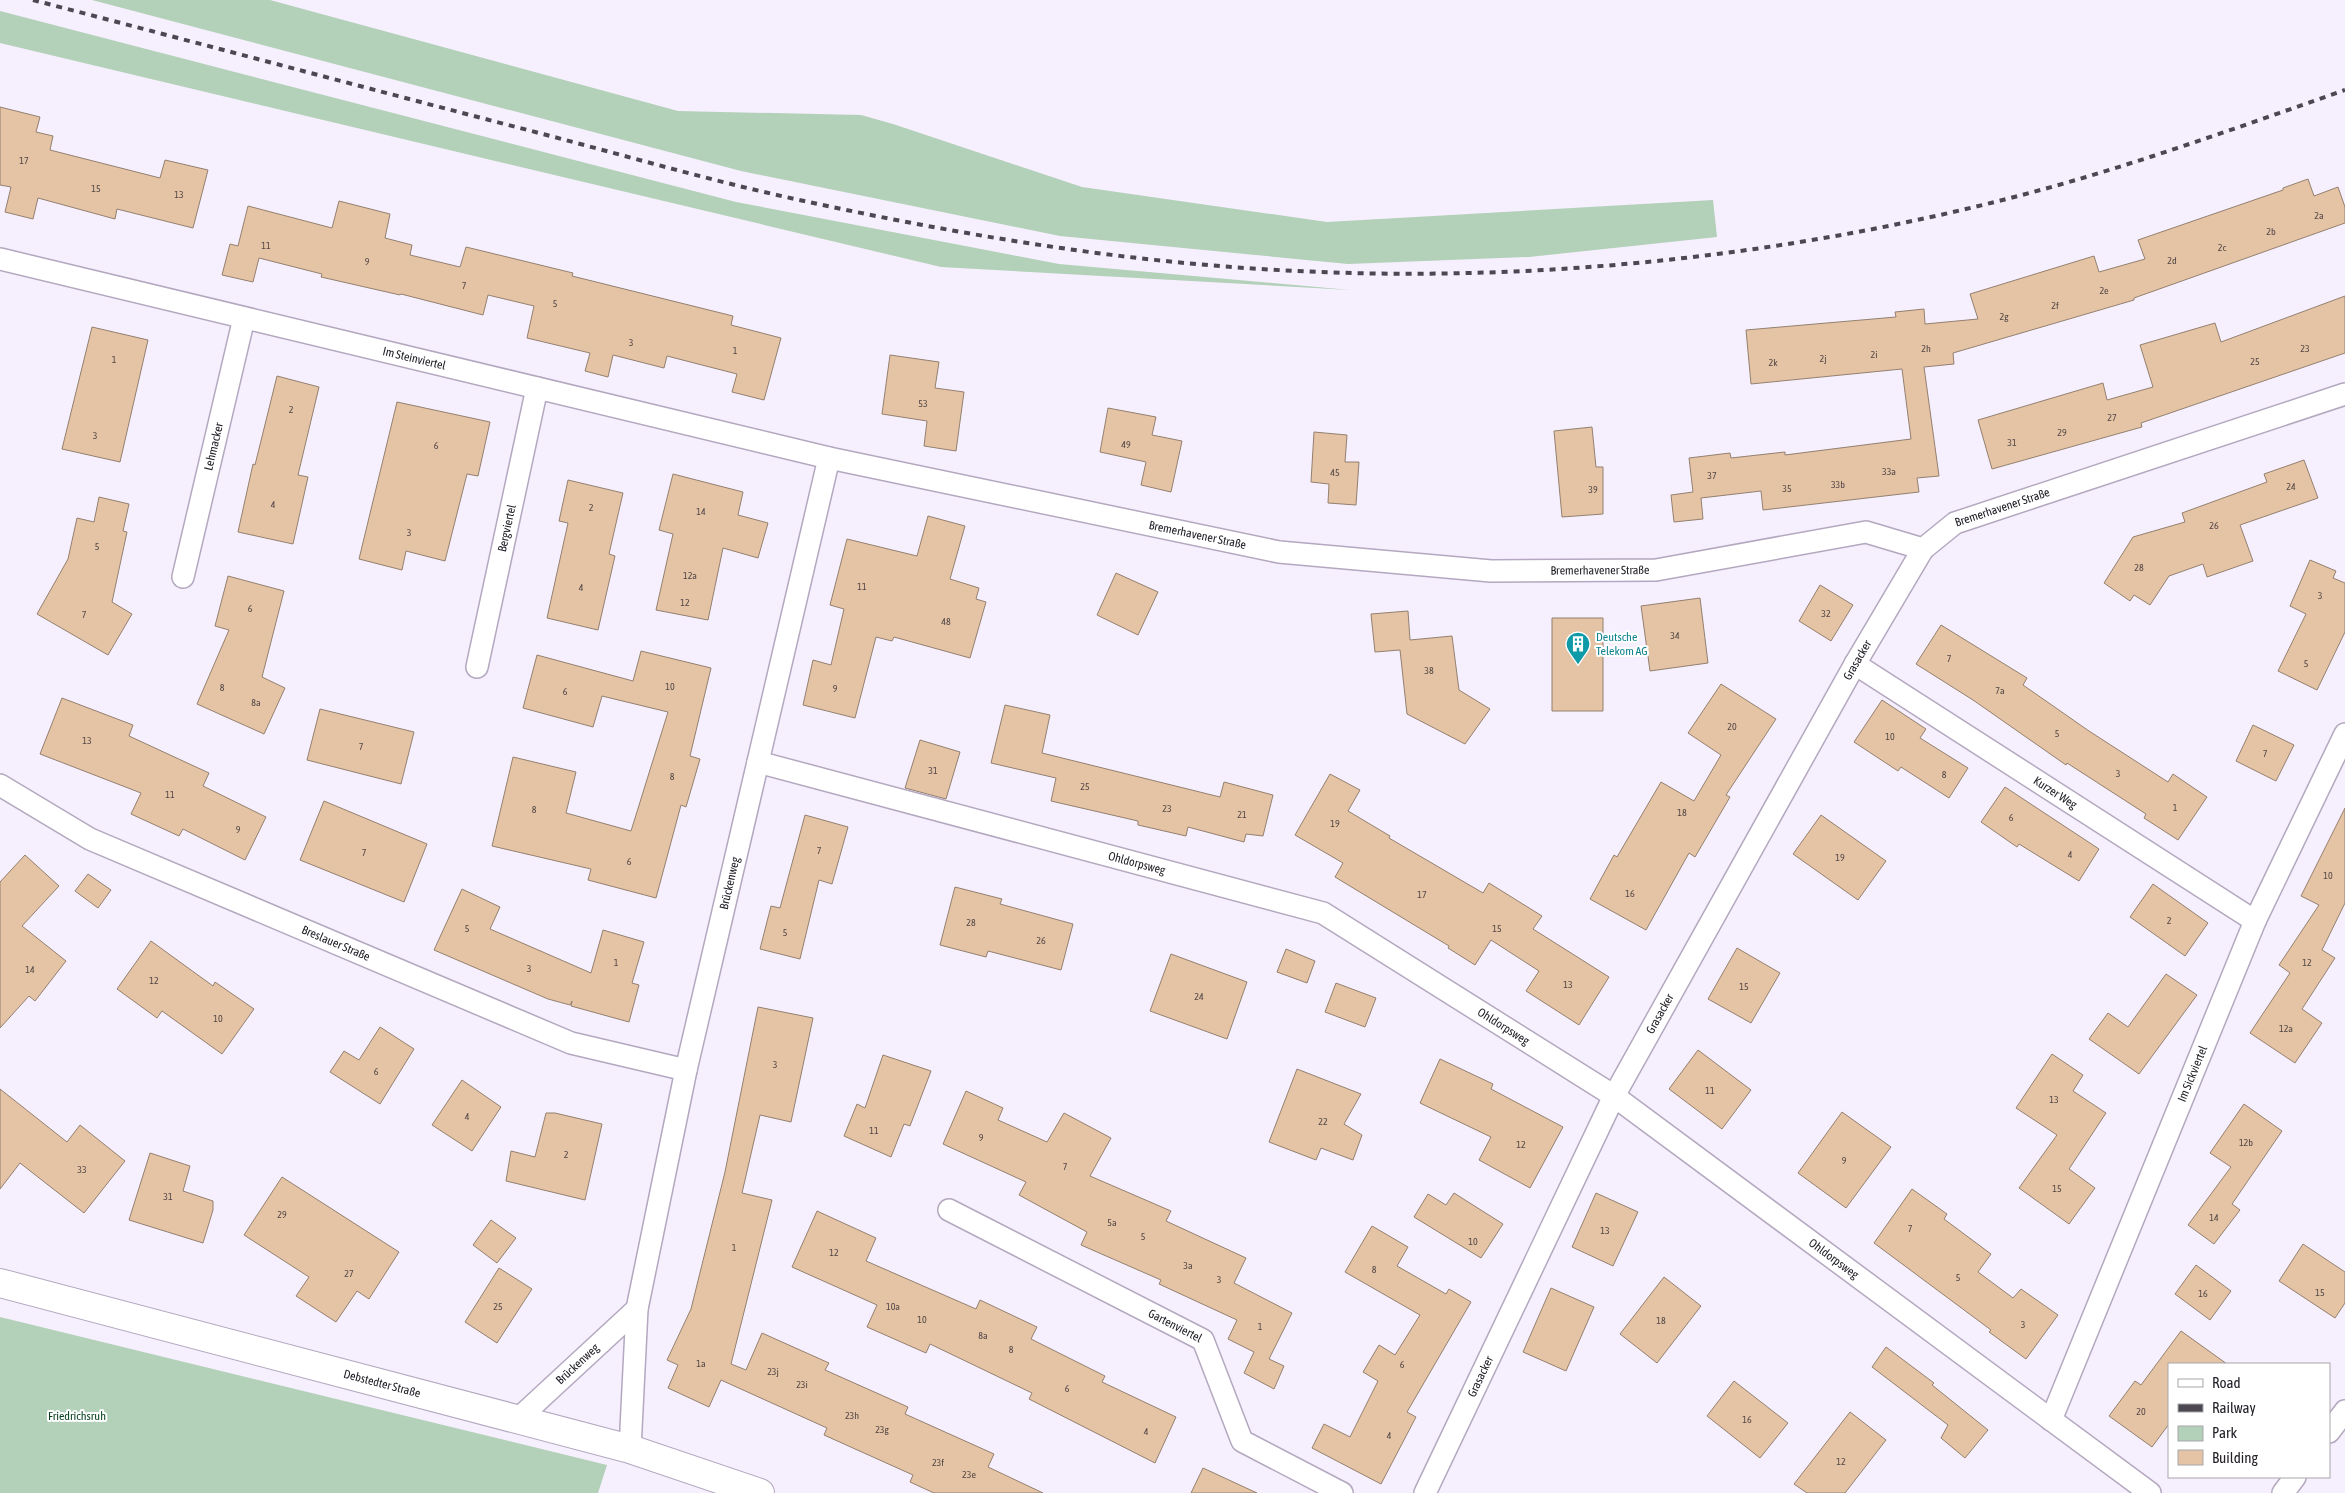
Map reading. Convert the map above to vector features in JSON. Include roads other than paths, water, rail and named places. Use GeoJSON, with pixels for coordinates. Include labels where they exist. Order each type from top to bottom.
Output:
{"type":"FeatureCollection","features":[{"type":"Feature","properties":{"kind":"main road","name":"Debstedter Straße"},"geometry":{"type":"LineString","coordinates":[[0,1283],[630,1449],[760,1493]]}},
{"type":"Feature","properties":{"kind":"street","name":"Im Steinviertel"},"geometry":{"type":"LineString","coordinates":[[0,259],[829,458]]}},
{"type":"Feature","properties":{"kind":"street","name":"Lehmacker"},"geometry":{"type":"LineString","coordinates":[[183,576],[244,318]]}},
{"type":"Feature","properties":{"kind":"street","name":"Bergviertel"},"geometry":{"type":"LineString","coordinates":[[477,667],[537,388]]}},
{"type":"Feature","properties":{"kind":"street","name":"Bremerhavener Straße"},"geometry":{"type":"LineString","coordinates":[[829,458],[1279,552],[1491,571],[1656,570],[1866,532],[1922,550],[1955,523],[2345,394]]}},
{"type":"Feature","properties":{"kind":"street","name":"Brückenweg"},"geometry":{"type":"LineString","coordinates":[[630,1449],[637,1309],[686,1070],[829,458]]}},
{"type":"Feature","properties":{"kind":"street","name":"Grasacker"},"geometry":{"type":"LineString","coordinates":[[1426,1493],[1614,1096],[1855,664],[1922,550]]}},
{"type":"Feature","properties":{"kind":"street","name":"Kurzer Weg"},"geometry":{"type":"LineString","coordinates":[[1855,664],[2255,921]]}},
{"type":"Feature","properties":{"kind":"street","name":"Im Sickviertel"},"geometry":{"type":"LineString","coordinates":[[2051,1420],[2255,921],[2345,734]]}},
{"type":"Feature","properties":{"kind":"street","name":"Ohldorpsweg"},"geometry":{"type":"LineString","coordinates":[[758,762],[1323,913],[1614,1096],[2150,1493]]}},
{"type":"Feature","properties":{"kind":"street","name":"Breslauer Straße"},"geometry":{"type":"LineString","coordinates":[[0,785],[90,839],[571,1043],[686,1070]]}},
{"type":"Feature","properties":{"kind":"street","name":"Gartenviertel"},"geometry":{"type":"LineString","coordinates":[[949,1210],[1203,1340],[1242,1441],[1342,1493]]}},
{"type":"Feature","properties":{"kind":"street","name":"Brückenweg"},"geometry":{"type":"LineString","coordinates":[[518,1419],[637,1309]]}},
{"type":"Feature","properties":{"kind":"street"},"geometry":{"type":"LineString","coordinates":[[2330,1431],[2345,1411]]}},
{"type":"Feature","properties":{"kind":"street"},"geometry":{"type":"LineString","coordinates":[[2283,1493],[2294,1478]]}},
{"type":"Feature","properties":{"kind":"railway"},"geometry":{"type":"LineString","coordinates":[[33,0],[704,177],[804,201],[932,227],[1126,257],[1191,264],[1322,272],[1417,274],[1513,272],[1610,265],[1707,255],[1804,241],[1900,224],[1994,202],[2086,177],[2184,146],[2345,90]]}},
{"type":"Feature","properties":{"kind":"place","name":"Deutsche Telekom AG"},"geometry":{"type":"Point","coordinates":[1578,665]}},
{"type":"Feature","properties":{"kind":"park label","name":"Friedrichsruh"},"geometry":{"type":"Point","coordinates":[77,1416]}}]}
